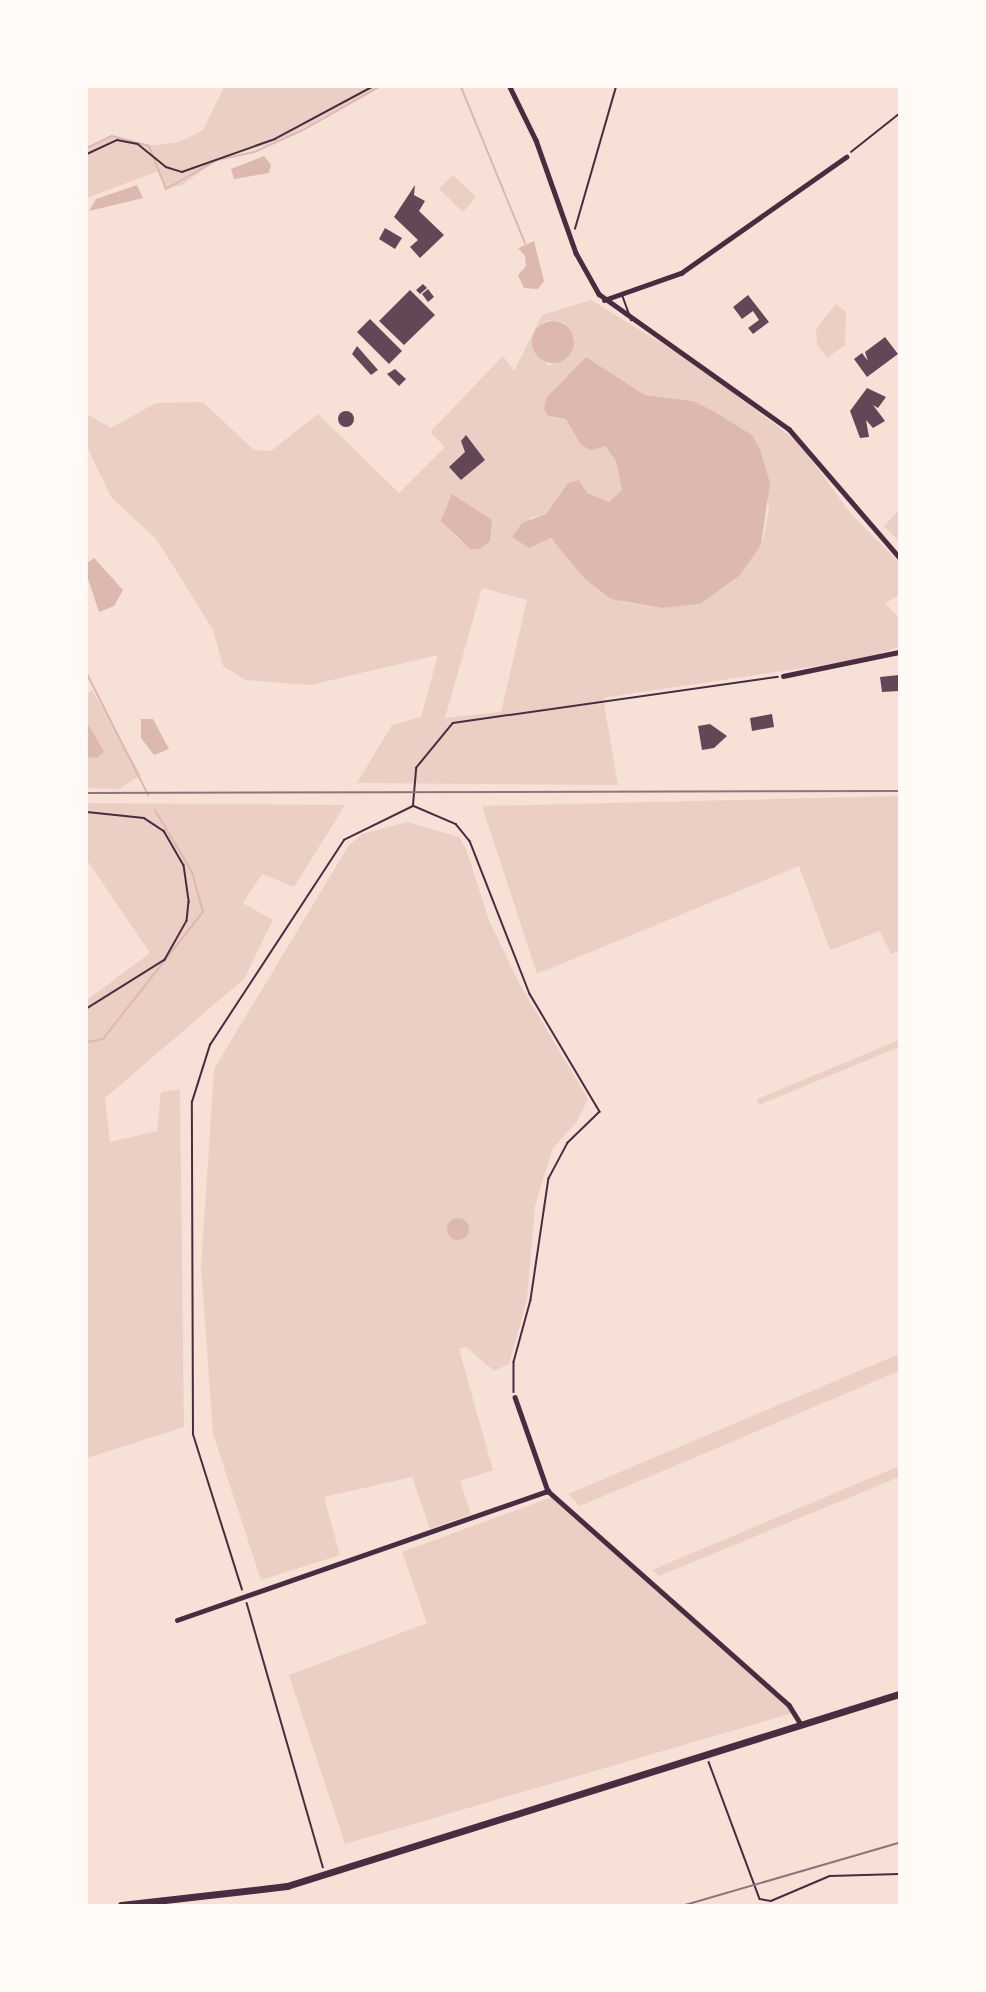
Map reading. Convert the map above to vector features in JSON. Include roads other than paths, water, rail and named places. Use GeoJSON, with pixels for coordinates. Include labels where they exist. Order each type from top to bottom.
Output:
{"type":"FeatureCollection","features":[{"type":"Feature","properties":{"kind":"main road"},"geometry":{"type":"LineString","coordinates":[[121,1905],[262,1891],[325,1875],[706,1752],[899,1694]]}},
{"type":"Feature","properties":{"kind":"street"},"geometry":{"type":"LineString","coordinates":[[510,87],[536,140],[570,238],[604,300],[789,429],[899,557]]}},
{"type":"Feature","properties":{"kind":"street"},"geometry":{"type":"LineString","coordinates":[[604,300],[681,273],[846,157]]}},
{"type":"Feature","properties":{"kind":"street"},"geometry":{"type":"LineString","coordinates":[[783,676],[899,652]]}},
{"type":"Feature","properties":{"kind":"street"},"geometry":{"type":"LineString","coordinates":[[515,1397],[548,1491],[789,1706],[801,1724]]}},
{"type":"Feature","properties":{"kind":"street"},"geometry":{"type":"LineString","coordinates":[[177,1620],[548,1491]]}},
{"type":"Feature","properties":{"kind":"lane"},"geometry":{"type":"LineString","coordinates":[[621,293],[631,320]]}},
{"type":"Feature","properties":{"kind":"waterway"},"geometry":{"type":"LineString","coordinates":[[87,148],[112,136],[149,146],[166,189],[217,160],[254,152],[303,130],[379,87]]}},
{"type":"Feature","properties":{"kind":"waterway"},"geometry":{"type":"LineString","coordinates":[[461,87],[525,243]]}},
{"type":"Feature","properties":{"kind":"waterway"},"geometry":{"type":"LineString","coordinates":[[87,674],[148,795]]}},
{"type":"Feature","properties":{"kind":"waterway"},"geometry":{"type":"LineString","coordinates":[[87,1042],[103,1039],[203,912],[192,872],[155,810]]}},
{"type":"Feature","properties":{"kind":"railway"},"geometry":{"type":"LineString","coordinates":[[87,793],[899,791]]}},
{"type":"Feature","properties":{"kind":"railway"},"geometry":{"type":"LineString","coordinates":[[685,1905],[899,1843]]}}]}
